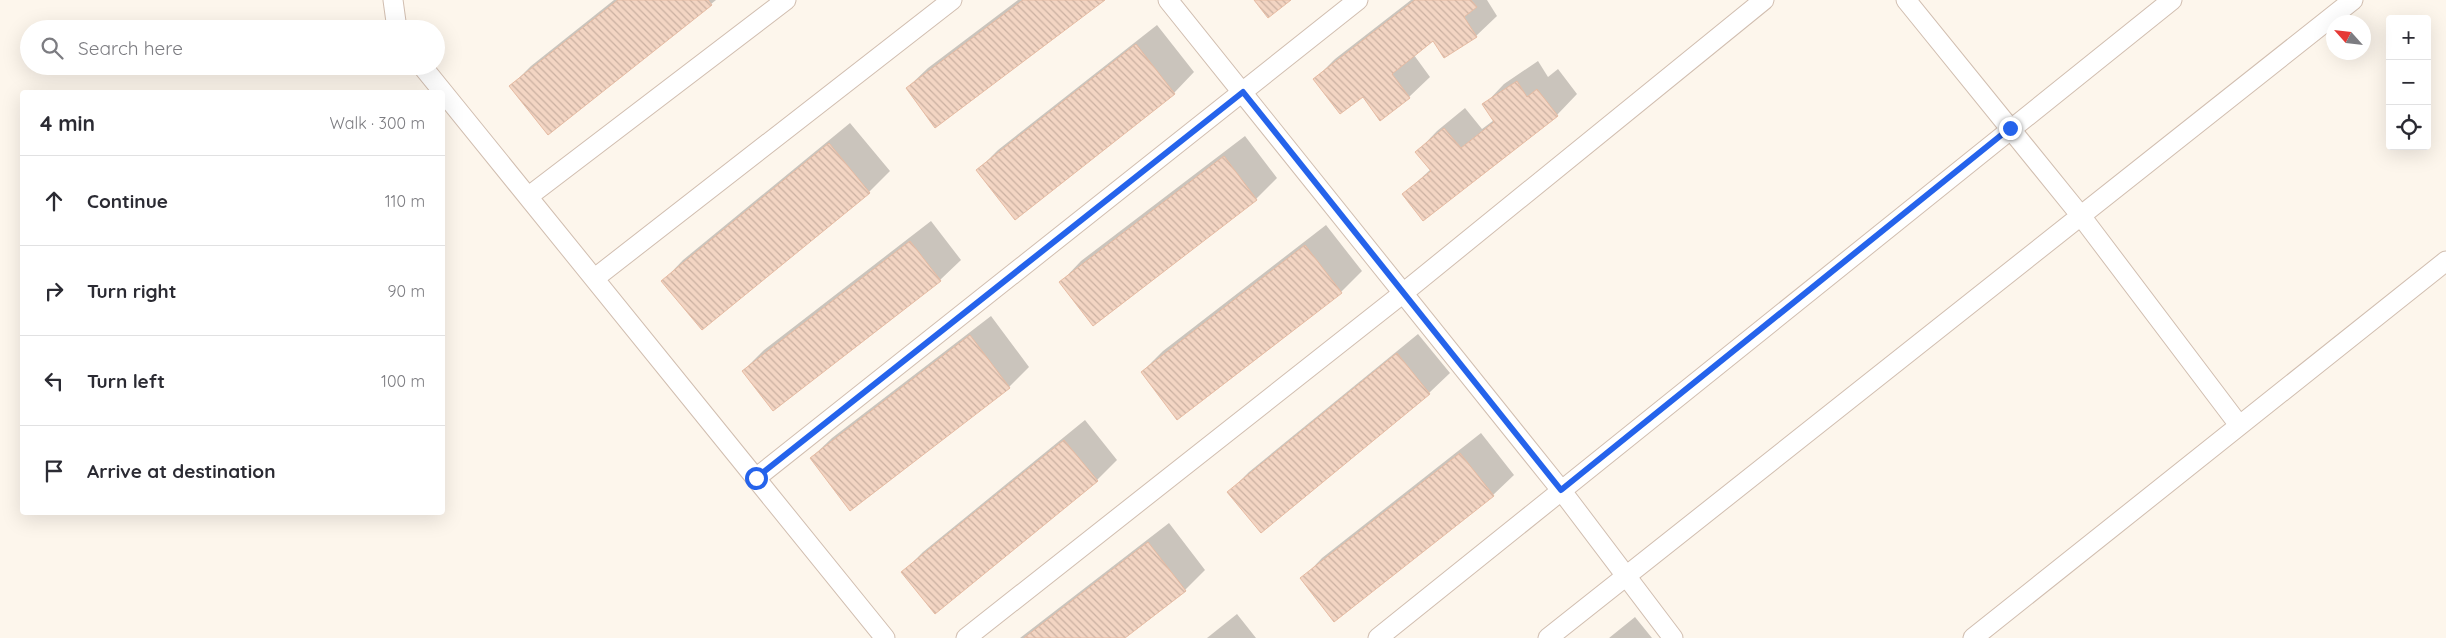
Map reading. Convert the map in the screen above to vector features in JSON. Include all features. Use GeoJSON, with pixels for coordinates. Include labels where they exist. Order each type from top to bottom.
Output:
{"type":"FeatureCollection","features":[{"type":"Feature","properties":{"kind":"lane"},"geometry":{"type":"LineString","coordinates":[[393,0],[396,20]]}},
{"type":"Feature","properties":{"kind":"lane"},"geometry":{"type":"LineString","coordinates":[[529,196],[786,0]]}},
{"type":"Feature","properties":{"kind":"lane"},"geometry":{"type":"LineString","coordinates":[[595,278],[952,0]]}},
{"type":"Feature","properties":{"kind":"lane"},"geometry":{"type":"LineString","coordinates":[[1168,0],[1561,490],[1673,638]]}},
{"type":"Feature","properties":{"kind":"lane"},"geometry":{"type":"LineString","coordinates":[[756,478],[1358,0]]}},
{"type":"Feature","properties":{"kind":"lane"},"geometry":{"type":"LineString","coordinates":[[966,638],[1402,294],[1764,0]]}},
{"type":"Feature","properties":{"kind":"lane"},"geometry":{"type":"LineString","coordinates":[[1906,0],[2081,216],[2240,425]]}},
{"type":"Feature","properties":{"kind":"lane"},"geometry":{"type":"LineString","coordinates":[[1378,638],[2010,128],[2172,0]]}},
{"type":"Feature","properties":{"kind":"lane"},"geometry":{"type":"LineString","coordinates":[[1548,638],[2353,0]]}},
{"type":"Feature","properties":{"kind":"lane"},"geometry":{"type":"LineString","coordinates":[[429,75],[442,90]]}},
{"type":"Feature","properties":{"kind":"lane"},"geometry":{"type":"LineString","coordinates":[[445,94],[884,638]]}},
{"type":"Feature","properties":{"kind":"lane"},"geometry":{"type":"LineString","coordinates":[[1973,638],[2446,261]]}},
{"type":"Feature","properties":{"kind":"building"},"geometry":{"type":"Polygon","coordinates":[[[618,0],[708,0],[712,5],[548,135],[509,86],[618,0]]]}},
{"type":"Feature","properties":{"kind":"building"},"geometry":{"type":"Polygon","coordinates":[[[1023,0],[1105,0],[935,128],[906,88],[1023,0]]]}},
{"type":"Feature","properties":{"kind":"building"},"geometry":{"type":"Polygon","coordinates":[[[1254,0],[1291,0],[1268,18],[1254,0]]]}},
{"type":"Feature","properties":{"kind":"building"},"geometry":{"type":"Polygon","coordinates":[[[1415,0],[1471,0],[1477,7],[1464,17],[1477,37],[1444,58],[1433,41],[1392,74],[1410,98],[1380,121],[1363,97],[1340,114],[1313,79],[1415,0]]]}},
{"type":"Feature","properties":{"kind":"building"},"geometry":{"type":"Polygon","coordinates":[[[1136,44],[1175,94],[1015,220],[976,170],[1136,44]]]}},
{"type":"Feature","properties":{"kind":"building"},"geometry":{"type":"Polygon","coordinates":[[[1517,81],[1527,97],[1537,89],[1558,116],[1423,221],[1402,194],[1431,171],[1415,152],[1444,128],[1461,148],[1494,122],[1482,104],[1517,81]]]}},
{"type":"Feature","properties":{"kind":"building"},"geometry":{"type":"Polygon","coordinates":[[[829,143],[870,193],[702,330],[661,281],[829,143]]]}},
{"type":"Feature","properties":{"kind":"building"},"geometry":{"type":"Polygon","coordinates":[[[1224,156],[1257,200],[1093,326],[1059,282],[1224,156]]]}},
{"type":"Feature","properties":{"kind":"building"},"geometry":{"type":"Polygon","coordinates":[[[910,241],[941,281],[773,411],[742,371],[910,241]]]}},
{"type":"Feature","properties":{"kind":"building"},"geometry":{"type":"Polygon","coordinates":[[[1305,245],[1342,293],[1177,420],[1141,372],[1305,245]]]}},
{"type":"Feature","properties":{"kind":"building"},"geometry":{"type":"Polygon","coordinates":[[[970,335],[1010,388],[850,511],[810,458],[970,335]]]}},
{"type":"Feature","properties":{"kind":"building"},"geometry":{"type":"Polygon","coordinates":[[[1397,353],[1430,394],[1261,533],[1227,492],[1397,353]]]}},
{"type":"Feature","properties":{"kind":"building"},"geometry":{"type":"Polygon","coordinates":[[[1064,440],[1098,481],[935,614],[901,572],[1064,440]]]}},
{"type":"Feature","properties":{"kind":"building"},"geometry":{"type":"Polygon","coordinates":[[[1460,453],[1494,496],[1334,622],[1300,578],[1460,453]]]}},
{"type":"Feature","properties":{"kind":"building"},"geometry":{"type":"Polygon","coordinates":[[[1148,542],[1186,591],[1125,638],[1024,638],[1148,542]]]}},
{"type":"Feature","properties":{"kind":"route"},"geometry":{"type":"LineString","coordinates":[[756,478],[1243,92],[1402,294],[1561,490],[2010,128]]}}]}
